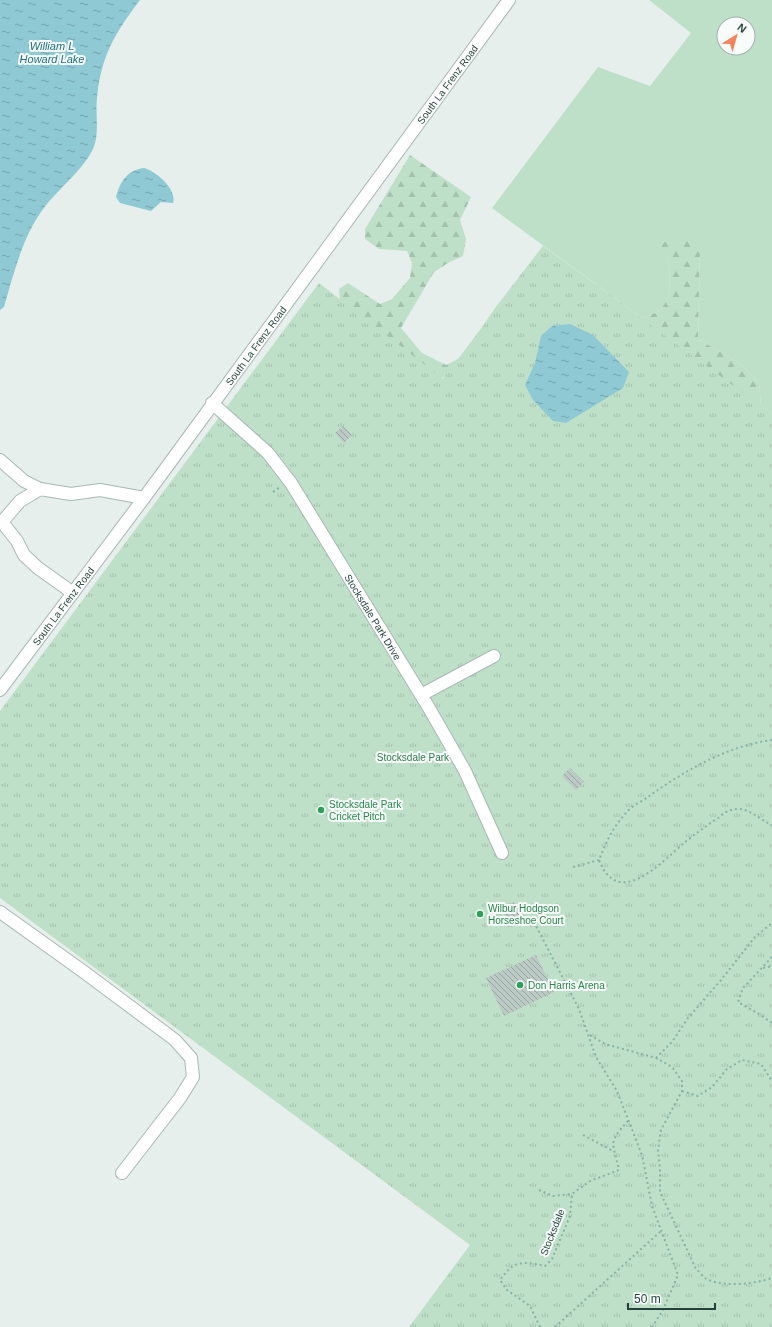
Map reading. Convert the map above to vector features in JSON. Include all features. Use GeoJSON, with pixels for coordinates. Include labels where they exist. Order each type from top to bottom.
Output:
{"type":"FeatureCollection","features":[{"type":"Feature","properties":{"kind":"street","name":"South La Frenz Road"},"geometry":{"type":"LineString","coordinates":[[0,690],[144,498],[212,403],[509,0]]}},
{"type":"Feature","properties":{"kind":"street","name":"Stocksdale Park Drive"},"geometry":{"type":"LineString","coordinates":[[212,403],[290,472],[316,523],[421,695],[465,771],[502,853]]}},
{"type":"Feature","properties":{"kind":"street"},"geometry":{"type":"LineString","coordinates":[[0,460],[24,481],[40,489],[71,494],[100,490],[144,498]]}},
{"type":"Feature","properties":{"kind":"street"},"geometry":{"type":"LineString","coordinates":[[40,489],[20,501],[2,522],[17,541],[24,555],[38,568],[73,593]]}},
{"type":"Feature","properties":{"kind":"street"},"geometry":{"type":"LineString","coordinates":[[421,695],[494,656]]}},
{"type":"Feature","properties":{"kind":"street"},"geometry":{"type":"LineString","coordinates":[[0,912],[175,1040],[192,1058],[193,1077],[180,1098],[122,1173]]}},
{"type":"Feature","properties":{"kind":"path"},"geometry":{"type":"LineString","coordinates":[[772,740],[751,743],[723,754],[665,784],[626,812],[606,841],[599,860],[603,872],[611,880],[626,883],[639,879],[696,833],[730,810],[746,809],[772,825]]}},
{"type":"Feature","properties":{"kind":"path"},"geometry":{"type":"LineString","coordinates":[[573,867],[599,860]]}},
{"type":"Feature","properties":{"kind":"path"},"geometry":{"type":"LineString","coordinates":[[534,922],[565,982],[589,1035],[596,1057],[617,1091],[642,1155],[652,1206],[678,1275],[663,1310],[652,1327]]}},
{"type":"Feature","properties":{"kind":"path"},"geometry":{"type":"LineString","coordinates":[[656,1058],[672,1042],[688,1018],[721,980],[755,937],[772,922]]}},
{"type":"Feature","properties":{"kind":"path"},"geometry":{"type":"LineString","coordinates":[[772,957],[743,988],[738,1002],[772,1023]]}},
{"type":"Feature","properties":{"kind":"path"},"geometry":{"type":"LineString","coordinates":[[762,968],[772,966]]}},
{"type":"Feature","properties":{"kind":"path"},"geometry":{"type":"LineString","coordinates":[[589,1035],[605,1044],[656,1058],[672,1067],[682,1081],[682,1091],[661,1130],[658,1150],[660,1192],[696,1269],[704,1278],[720,1283],[762,1281],[772,1278]]}},
{"type":"Feature","properties":{"kind":"path"},"geometry":{"type":"LineString","coordinates":[[682,1091],[698,1096],[712,1087],[727,1069],[742,1060],[761,1064],[772,1081]]}},
{"type":"Feature","properties":{"kind":"path"},"geometry":{"type":"LineString","coordinates":[[539,1190],[553,1196],[572,1194],[590,1181],[619,1170],[616,1152],[612,1142],[616,1134],[628,1121]]}},
{"type":"Feature","properties":{"kind":"path"},"geometry":{"type":"LineString","coordinates":[[583,1135],[616,1152]]}},
{"type":"Feature","properties":{"kind":"path","name":"Stocksdale"},"geometry":{"type":"LineString","coordinates":[[540,1327],[530,1306],[507,1290],[500,1280],[509,1267],[527,1262],[545,1266],[552,1259],[570,1216],[572,1194]]}},
{"type":"Feature","properties":{"kind":"path"},"geometry":{"type":"LineString","coordinates":[[555,1327],[661,1231]]}},
{"type":"Feature","properties":{"kind":"green space"},"geometry":{"type":"Polygon","coordinates":[[[649,0],[772,0],[772,414],[761,406],[759,383],[741,364],[698,339],[700,251],[661,244],[669,264],[670,295],[660,311],[642,318],[492,208],[598,67],[650,86],[691,33],[649,0]]]}},
{"type":"Feature","properties":{"kind":"green space"},"geometry":{"type":"Polygon","coordinates":[[[410,155],[471,197],[460,220],[466,239],[463,256],[434,272],[401,328],[422,353],[446,365],[462,357],[495,308],[543,246],[642,318],[660,311],[670,295],[669,264],[660,244],[690,233],[700,251],[698,339],[741,364],[759,383],[761,406],[772,414],[525,385],[436,377],[340,302],[339,289],[348,283],[380,304],[392,299],[410,278],[412,263],[407,251],[379,249],[365,239],[365,229],[410,155]]]}},
{"type":"Feature","properties":{"kind":"green space","name":"Stocksdale Park"},"geometry":{"type":"Polygon","coordinates":[[[543,246],[772,414],[772,1327],[409,1327],[470,1245],[0,898],[0,711],[319,283],[443,379],[543,246]]]}},
{"type":"Feature","properties":{"kind":"water","name":"William L Howard Lake"},"geometry":{"type":"Polygon","coordinates":[[[0,0],[140,0],[116,34],[106,57],[99,83],[96,137],[93,149],[82,166],[47,204],[34,223],[23,246],[4,307],[0,310],[0,0]]]}},
{"type":"Feature","properties":{"kind":"water"},"geometry":{"type":"Polygon","coordinates":[[[144,168],[155,173],[165,182],[172,192],[173,203],[161,202],[151,211],[120,203],[116,197],[122,182],[133,171],[144,168]]]}},
{"type":"Feature","properties":{"kind":"water"},"geometry":{"type":"Polygon","coordinates":[[[570,324],[593,335],[629,372],[623,388],[566,423],[553,421],[533,400],[525,385],[535,363],[541,336],[552,326],[570,324]]]}},
{"type":"Feature","properties":{"kind":"building"},"geometry":{"type":"Polygon","coordinates":[[[343,426],[352,435],[344,443],[335,433],[343,426]]]}},
{"type":"Feature","properties":{"kind":"building"},"geometry":{"type":"Polygon","coordinates":[[[570,768],[584,782],[576,790],[562,776],[570,768]]]}},
{"type":"Feature","properties":{"kind":"building"},"geometry":{"type":"Polygon","coordinates":[[[514,902],[521,918],[508,924],[501,907],[514,902]]]}},
{"type":"Feature","properties":{"kind":"building","name":"Don Harris Arena"},"geometry":{"type":"Polygon","coordinates":[[[536,955],[554,992],[504,1016],[486,978],[536,955]]]}},
{"type":"Feature","properties":{"kind":"place","name":"Stocksdale Park Cricket Pitch"},"geometry":{"type":"Point","coordinates":[321,810]}},
{"type":"Feature","properties":{"kind":"place","name":"Wilbur Hodgson Horseshoe Court"},"geometry":{"type":"Point","coordinates":[480,914]}},
{"type":"Feature","properties":{"kind":"place","name":"Don Harris Arena"},"geometry":{"type":"Point","coordinates":[520,985]}}]}
